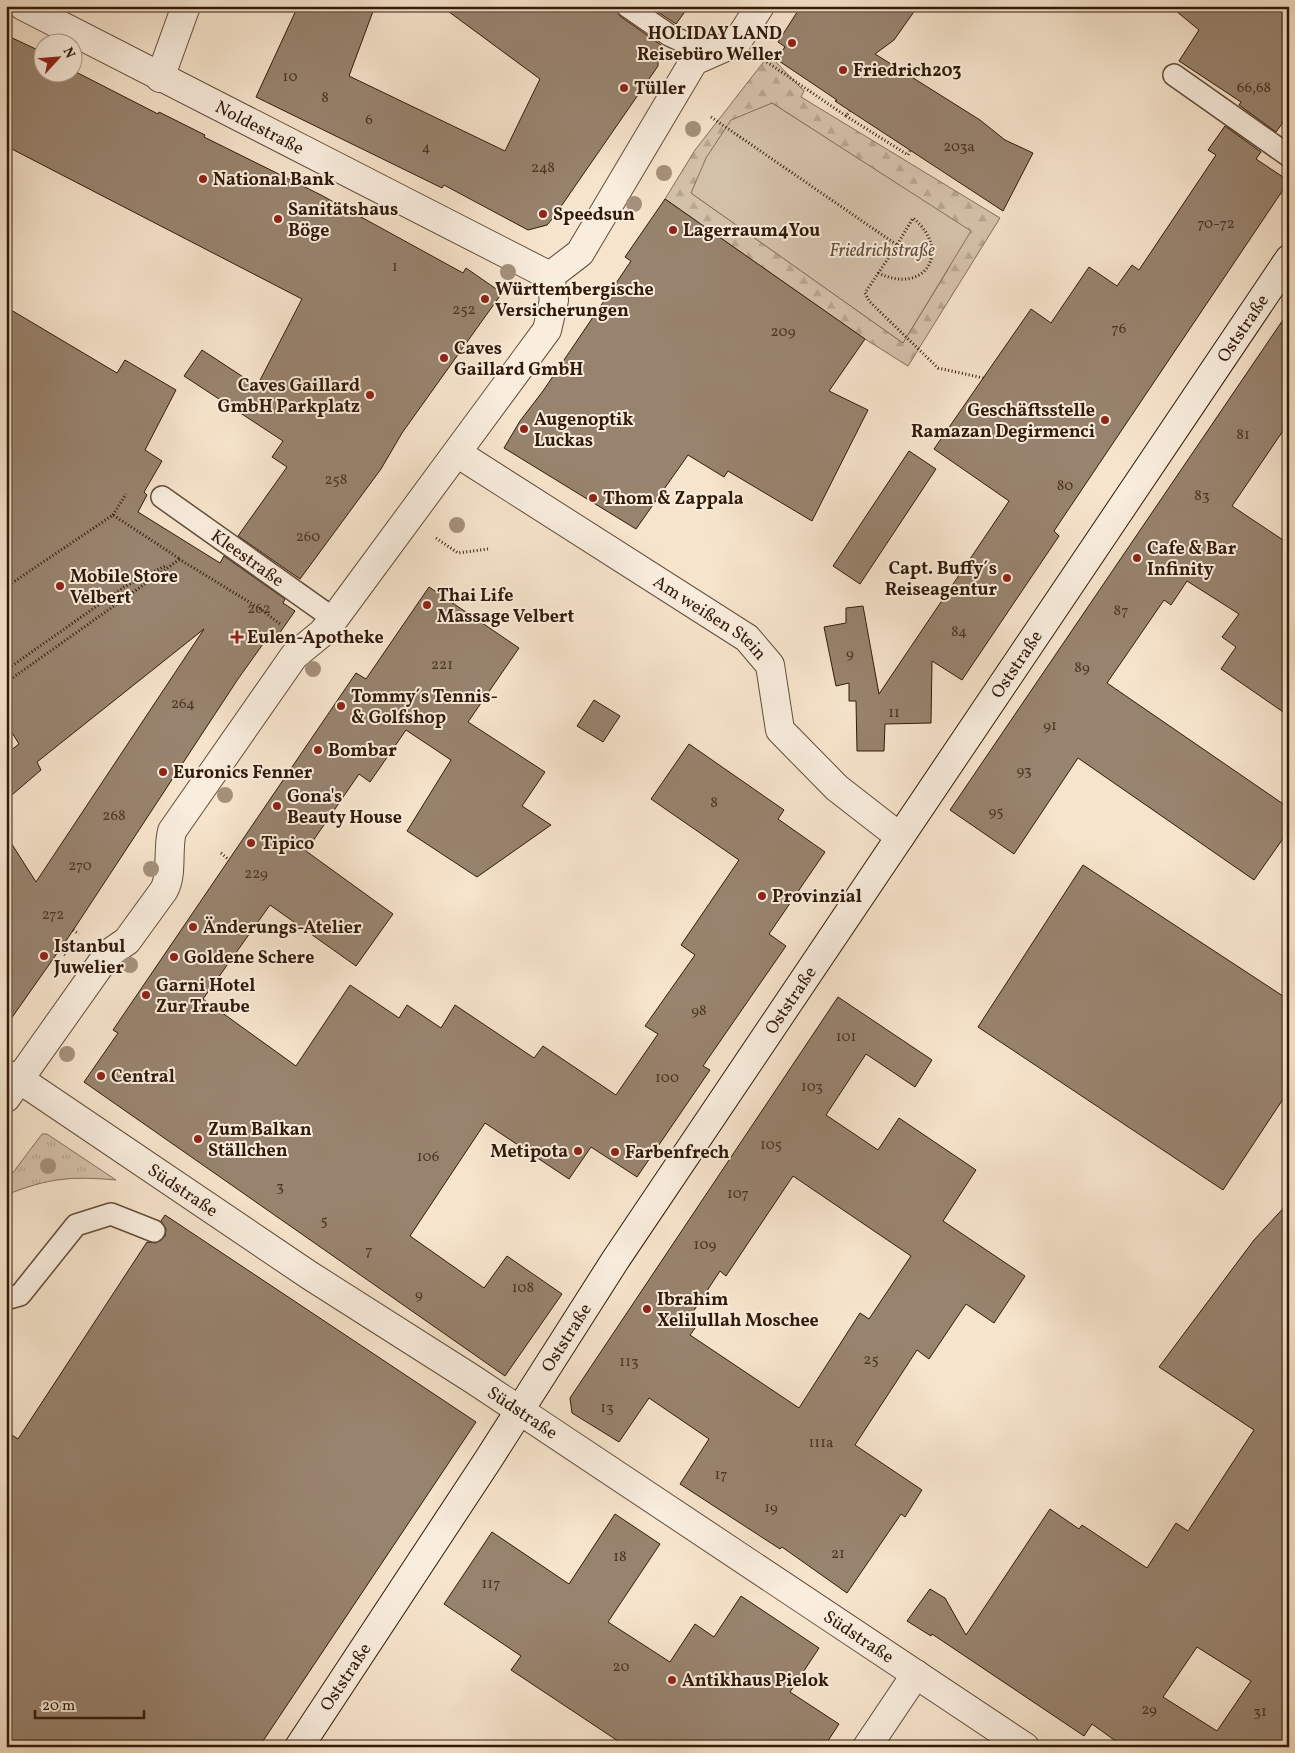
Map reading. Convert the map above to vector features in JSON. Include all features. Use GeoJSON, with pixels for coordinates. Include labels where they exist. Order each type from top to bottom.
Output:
{"type":"FeatureCollection","features":[{"type":"Feature","properties":{"kind":"street","name":"Noldestraße"},"geometry":{"type":"LineString","coordinates":[[23,6],[160,78],[550,276]]}},
{"type":"Feature","properties":{"kind":"street"},"geometry":{"type":"LineString","coordinates":[[160,78],[186,6]]}},
{"type":"Feature","properties":{"kind":"street"},"geometry":{"type":"LineString","coordinates":[[11,1084],[108,954],[127,941],[164,890],[168,883],[168,844],[172,831],[214,768],[294,656],[322,633],[334,619],[546,330],[554,300],[550,276],[580,253],[694,61],[737,42],[760,6]]}},
{"type":"Feature","properties":{"kind":"street","name":"Oststraße"},"geometry":{"type":"LineString","coordinates":[[299,1747],[616,1259],[1286,268]]}},
{"type":"Feature","properties":{"kind":"street"},"geometry":{"type":"LineString","coordinates":[[424,498],[473,431]]}},
{"type":"Feature","properties":{"kind":"street","name":"Am weißen Stein"},"geometry":{"type":"LineString","coordinates":[[457,453],[747,638],[770,665],[780,730],[838,788],[900,837]]}},
{"type":"Feature","properties":{"kind":"street","name":"Südstraße"},"geometry":{"type":"LineString","coordinates":[[11,1084],[519,1411],[1025,1747]]}},
{"type":"Feature","properties":{"kind":"street"},"geometry":{"type":"LineString","coordinates":[[867,1747],[916,1674]]}},
{"type":"Feature","properties":{"kind":"lane"},"geometry":{"type":"LineString","coordinates":[[627,6],[669,35],[709,54]]}},
{"type":"Feature","properties":{"kind":"lane"},"geometry":{"type":"LineString","coordinates":[[1174,75],[1289,156]]}},
{"type":"Feature","properties":{"kind":"lane","name":"Kleestraße"},"geometry":{"type":"LineString","coordinates":[[162,497],[334,619]]}},
{"type":"Feature","properties":{"kind":"lane"},"geometry":{"type":"LineString","coordinates":[[6,1299],[20,1295],[76,1225],[111,1214],[154,1231]]}},
{"type":"Feature","properties":{"kind":"path"},"geometry":{"type":"LineString","coordinates":[[760,57],[908,156],[910,151]]}},
{"type":"Feature","properties":{"kind":"path"},"geometry":{"type":"LineString","coordinates":[[846,116],[850,111]]}},
{"type":"Feature","properties":{"kind":"path"},"geometry":{"type":"LineString","coordinates":[[711,117],[897,245]]}},
{"type":"Feature","properties":{"kind":"path"},"geometry":{"type":"LineString","coordinates":[[878,273],[891,279],[910,280],[921,274],[928,267],[932,244],[928,233],[913,218],[897,245],[878,273],[866,293],[875,307],[938,368],[983,378]]}},
{"type":"Feature","properties":{"kind":"path"},"geometry":{"type":"LineString","coordinates":[[6,587],[113,515],[126,494]]}},
{"type":"Feature","properties":{"kind":"path"},"geometry":{"type":"LineString","coordinates":[[113,515],[259,608],[286,628]]}},
{"type":"Feature","properties":{"kind":"path"},"geometry":{"type":"LineString","coordinates":[[436,538],[458,553],[488,550]]}},
{"type":"Feature","properties":{"kind":"path"},"geometry":{"type":"LineString","coordinates":[[180,558],[11,679],[6,671],[124,587],[180,558]]}},
{"type":"Feature","properties":{"kind":"path"},"geometry":{"type":"LineString","coordinates":[[221,854],[228,860]]}},
{"type":"Feature","properties":{"kind":"path"},"geometry":{"type":"LineString","coordinates":[[74,930],[79,934]]}},
{"type":"Feature","properties":{"kind":"path"},"geometry":{"type":"LineString","coordinates":[[59,950],[66,955]]}},
{"type":"Feature","properties":{"kind":"green space"},"geometry":{"type":"Polygon","coordinates":[[[769,55],[804,91],[801,97],[1000,218],[908,366],[865,339],[665,199],[695,150],[769,55]],[[772,103],[691,193],[903,343],[950,266],[905,189],[772,103]]]}},
{"type":"Feature","properties":{"kind":"green space","name":"Friedrichstraße"},"geometry":{"type":"Polygon","coordinates":[[[772,103],[971,231],[903,343],[691,193],[706,158],[731,120],[772,103]]]}},
{"type":"Feature","properties":{"kind":"green space"},"geometry":{"type":"Polygon","coordinates":[[[42,1134],[47,1134],[116,1180],[86,1178],[60,1180],[35,1185],[6,1195],[6,1182],[42,1134]]]}},
{"type":"Feature","properties":{"kind":"building"},"geometry":{"type":"Polygon","coordinates":[[[298,6],[375,6],[349,76],[505,151],[540,79],[441,6],[615,6],[620,16],[661,45],[658,50],[658,66],[553,218],[547,225],[528,230],[444,185],[442,188],[256,97],[298,6]]]}},
{"type":"Feature","properties":{"kind":"building"},"geometry":{"type":"Polygon","coordinates":[[[649,6],[689,6],[676,24],[649,6]]]}},
{"type":"Feature","properties":{"kind":"building"},"geometry":{"type":"Polygon","coordinates":[[[801,6],[918,6],[894,40],[875,54],[980,120],[1005,140],[1033,153],[1003,211],[835,101],[837,100],[776,59],[785,47],[778,42],[801,6]]]}},
{"type":"Feature","properties":{"kind":"building"},"geometry":{"type":"Polygon","coordinates":[[[1170,6],[1289,6],[1289,114],[1276,132],[1239,105],[1241,102],[1179,61],[1199,30],[1170,6]]]}},
{"type":"Feature","properties":{"kind":"building"},"geometry":{"type":"Polygon","coordinates":[[[6,35],[32,47],[32,82],[82,82],[82,75],[158,114],[159,112],[205,135],[204,137],[321,195],[463,273],[466,268],[502,293],[402,433],[381,469],[300,579],[238,536],[287,467],[272,457],[283,441],[184,376],[202,350],[257,386],[302,299],[6,146],[6,35]]]}},
{"type":"Feature","properties":{"kind":"building"},"geometry":{"type":"Polygon","coordinates":[[[1225,126],[1261,152],[1256,159],[1289,181],[1054,531],[1059,536],[962,680],[932,661],[931,723],[885,724],[884,751],[857,751],[856,701],[849,701],[849,683],[836,686],[824,627],[846,623],[846,608],[863,606],[879,694],[1009,501],[934,449],[1031,309],[1051,323],[1089,267],[1117,286],[1132,265],[1139,270],[1216,155],[1208,150],[1225,126]]]}},
{"type":"Feature","properties":{"kind":"building"},"geometry":{"type":"Polygon","coordinates":[[[665,199],[865,339],[829,391],[868,410],[812,521],[728,471],[724,477],[688,455],[636,529],[504,448],[520,421],[543,391],[631,261],[625,257],[665,199]]]}},
{"type":"Feature","properties":{"kind":"building"},"geometry":{"type":"Polygon","coordinates":[[[6,307],[117,373],[125,360],[176,390],[145,450],[162,461],[144,492],[147,495],[138,512],[220,563],[224,556],[285,599],[283,603],[295,611],[274,641],[268,637],[238,679],[72,932],[6,1026],[6,835],[36,882],[204,629],[37,762],[41,770],[6,800],[6,754],[19,744],[6,723],[6,307]]]}},
{"type":"Feature","properties":{"kind":"building"},"geometry":{"type":"Polygon","coordinates":[[[1289,311],[1289,422],[1232,506],[1289,544],[1289,716],[1221,669],[1236,647],[1222,637],[1239,614],[1187,581],[1171,605],[1164,600],[1107,683],[1289,808],[1289,830],[1254,880],[1078,758],[1014,854],[950,810],[1289,311]]]}},
{"type":"Feature","properties":{"kind":"building"},"geometry":{"type":"Polygon","coordinates":[[[909,451],[936,469],[860,584],[833,566],[909,451]]]}},
{"type":"Feature","properties":{"kind":"building"},"geometry":{"type":"Polygon","coordinates":[[[429,587],[519,648],[468,722],[545,772],[522,806],[551,825],[477,877],[407,831],[451,760],[406,730],[370,782],[359,774],[306,851],[393,914],[356,966],[270,905],[203,999],[296,1066],[350,985],[399,1018],[407,1005],[441,1028],[455,1005],[534,1058],[543,1046],[616,1095],[658,1034],[645,1026],[695,955],[681,945],[739,860],[651,799],[689,744],[784,810],[778,819],[825,852],[769,934],[786,946],[703,1066],[710,1070],[637,1177],[591,1147],[569,1179],[485,1123],[410,1236],[484,1288],[507,1256],[562,1294],[505,1376],[84,1082],[118,1033],[113,1030],[356,673],[366,679],[429,587]]]}},
{"type":"Feature","properties":{"kind":"building"},"geometry":{"type":"Polygon","coordinates":[[[594,700],[620,716],[603,742],[577,726],[594,700]]]}},
{"type":"Feature","properties":{"kind":"building"},"geometry":{"type":"Polygon","coordinates":[[[1083,865],[1289,1000],[1289,1090],[1223,1190],[978,1027],[1083,865]]]}},
{"type":"Feature","properties":{"kind":"building"},"geometry":{"type":"Polygon","coordinates":[[[838,997],[932,1060],[915,1087],[866,1054],[826,1115],[878,1150],[899,1118],[976,1170],[943,1221],[1025,1276],[994,1323],[966,1304],[929,1359],[917,1350],[855,1445],[922,1490],[905,1517],[901,1514],[847,1593],[782,1547],[780,1549],[680,1484],[709,1439],[649,1398],[619,1442],[572,1413],[570,1398],[838,997]],[[793,1176],[726,1276],[720,1271],[689,1318],[698,1324],[690,1335],[799,1408],[860,1313],[869,1319],[911,1256],[793,1176]]]}},
{"type":"Feature","properties":{"kind":"building"},"geometry":{"type":"Polygon","coordinates":[[[1289,1202],[1289,1747],[1124,1747],[1092,1724],[1084,1736],[932,1634],[931,1636],[907,1621],[930,1589],[945,1598],[966,1635],[1050,1509],[1079,1529],[1082,1525],[1147,1568],[1176,1523],[1188,1531],[1254,1430],[1159,1367],[1254,1240],[1289,1202]],[[1197,1647],[1163,1697],[1217,1731],[1251,1681],[1197,1647]]]}},
{"type":"Feature","properties":{"kind":"building"},"geometry":{"type":"Polygon","coordinates":[[[165,1215],[476,1422],[259,1747],[6,1747],[6,1431],[18,1439],[147,1242],[156,1243],[165,1236],[166,1229],[161,1221],[165,1215]]]}},
{"type":"Feature","properties":{"kind":"building"},"geometry":{"type":"Polygon","coordinates":[[[615,1514],[660,1544],[608,1622],[670,1662],[695,1624],[714,1637],[741,1596],[819,1648],[790,1692],[839,1724],[824,1747],[627,1747],[511,1670],[521,1656],[444,1604],[492,1532],[569,1584],[615,1514]]]}},
{"type":"Feature","properties":{"kind":"place","name":"HOLIDAY LAND Reisebüro Weller"},"geometry":{"type":"Point","coordinates":[792,43]}},
{"type":"Feature","properties":{"kind":"place","name":"Friedrich203"},"geometry":{"type":"Point","coordinates":[843,70]}},
{"type":"Feature","properties":{"kind":"place","name":"Tüller"},"geometry":{"type":"Point","coordinates":[624,88]}},
{"type":"Feature","properties":{"kind":"place","name":"National Bank"},"geometry":{"type":"Point","coordinates":[203,179]}},
{"type":"Feature","properties":{"kind":"place","name":"Speedsun"},"geometry":{"type":"Point","coordinates":[543,214]}},
{"type":"Feature","properties":{"kind":"place","name":"Sanitätshaus Böge"},"geometry":{"type":"Point","coordinates":[278,219]}},
{"type":"Feature","properties":{"kind":"place","name":"Lagerraum4You"},"geometry":{"type":"Point","coordinates":[673,230]}},
{"type":"Feature","properties":{"kind":"place","name":"Württembergische Versicherungen"},"geometry":{"type":"Point","coordinates":[485,299]}},
{"type":"Feature","properties":{"kind":"place","name":"Caves Gaillard GmbH"},"geometry":{"type":"Point","coordinates":[444,358]}},
{"type":"Feature","properties":{"kind":"place","name":"Caves Gaillard GmbH Parkplatz"},"geometry":{"type":"Point","coordinates":[370,395]}},
{"type":"Feature","properties":{"kind":"place","name":"Geschäftsstelle Ramazan Degirmenci"},"geometry":{"type":"Point","coordinates":[1105,420]}},
{"type":"Feature","properties":{"kind":"place","name":"Augenoptik Luckas"},"geometry":{"type":"Point","coordinates":[524,429]}},
{"type":"Feature","properties":{"kind":"place","name":"Thom & Zappala"},"geometry":{"type":"Point","coordinates":[593,498]}},
{"type":"Feature","properties":{"kind":"place","name":"Cafe & Bar Infinity"},"geometry":{"type":"Point","coordinates":[1137,558]}},
{"type":"Feature","properties":{"kind":"place","name":"Capt. Buffy´s Reiseagentur"},"geometry":{"type":"Point","coordinates":[1007,578]}},
{"type":"Feature","properties":{"kind":"place","name":"Mobile Store Velbert"},"geometry":{"type":"Point","coordinates":[60,586]}},
{"type":"Feature","properties":{"kind":"place","name":"Thai Life Massage Velbert"},"geometry":{"type":"Point","coordinates":[427,605]}},
{"type":"Feature","properties":{"kind":"place","name":"Eulen-Apotheke"},"geometry":{"type":"Point","coordinates":[237,637]}},
{"type":"Feature","properties":{"kind":"place","name":"Tommy´s Tennis- & Golfshop"},"geometry":{"type":"Point","coordinates":[341,706]}},
{"type":"Feature","properties":{"kind":"place","name":"Bombar"},"geometry":{"type":"Point","coordinates":[318,750]}},
{"type":"Feature","properties":{"kind":"place","name":"Euronics Fenner"},"geometry":{"type":"Point","coordinates":[163,772]}},
{"type":"Feature","properties":{"kind":"place","name":"Gona's Beauty House"},"geometry":{"type":"Point","coordinates":[277,806]}},
{"type":"Feature","properties":{"kind":"place","name":"Tipico"},"geometry":{"type":"Point","coordinates":[251,843]}},
{"type":"Feature","properties":{"kind":"place","name":"Provinzial"},"geometry":{"type":"Point","coordinates":[762,896]}},
{"type":"Feature","properties":{"kind":"place","name":"Änderungs-Atelier"},"geometry":{"type":"Point","coordinates":[193,927]}},
{"type":"Feature","properties":{"kind":"place","name":"Istanbul Juwelier"},"geometry":{"type":"Point","coordinates":[44,956]}},
{"type":"Feature","properties":{"kind":"place","name":"Goldene Schere"},"geometry":{"type":"Point","coordinates":[174,957]}},
{"type":"Feature","properties":{"kind":"place","name":"Garni Hotel Zur Traube"},"geometry":{"type":"Point","coordinates":[146,995]}},
{"type":"Feature","properties":{"kind":"place","name":"Central"},"geometry":{"type":"Point","coordinates":[101,1076]}},
{"type":"Feature","properties":{"kind":"place","name":"Zum Balkan Ställchen"},"geometry":{"type":"Point","coordinates":[198,1139]}},
{"type":"Feature","properties":{"kind":"place","name":"Metipota"},"geometry":{"type":"Point","coordinates":[578,1151]}},
{"type":"Feature","properties":{"kind":"place","name":"Farbenfrech"},"geometry":{"type":"Point","coordinates":[615,1152]}},
{"type":"Feature","properties":{"kind":"place","name":"Ibrahim Xelilullah Moschee"},"geometry":{"type":"Point","coordinates":[647,1309]}},
{"type":"Feature","properties":{"kind":"place","name":"Antikhaus Pielok"},"geometry":{"type":"Point","coordinates":[672,1680]}}]}
